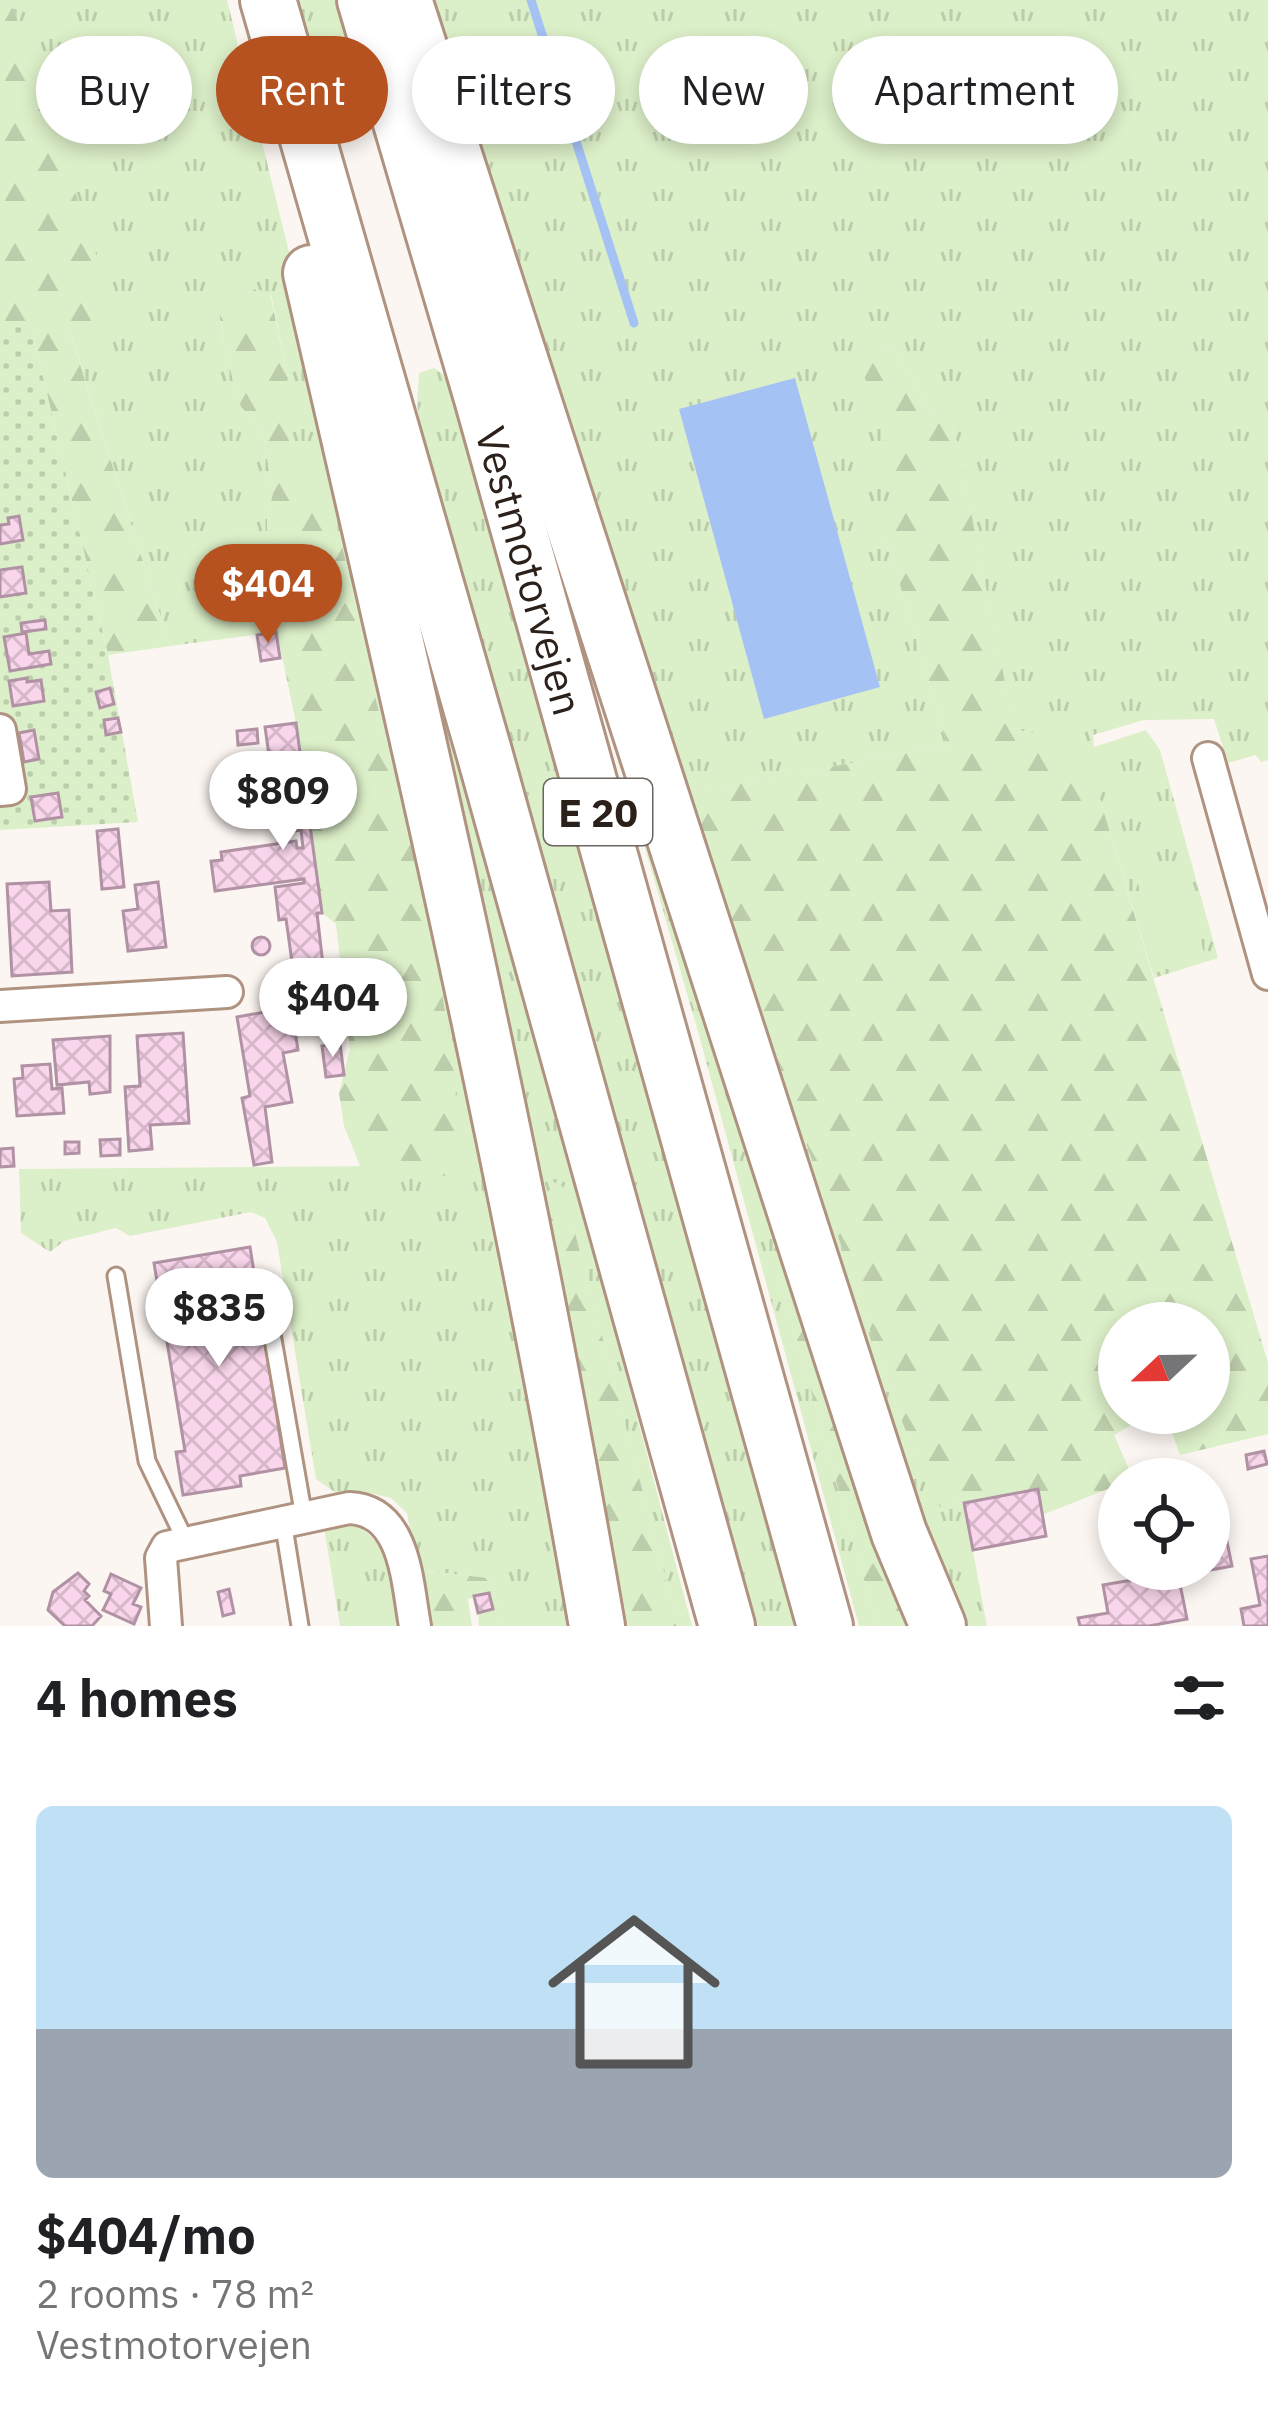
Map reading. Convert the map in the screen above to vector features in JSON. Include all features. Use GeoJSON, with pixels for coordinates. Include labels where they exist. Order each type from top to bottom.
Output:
{"type":"FeatureCollection","features":[{"type":"Feature","properties":{"kind":"highway"},"geometry":{"type":"LineString","coordinates":[[264,0],[301,227],[437,819],[560,1410],[597,1626]]}},
{"type":"Feature","properties":{"kind":"highway","name":"E 20"},"geometry":{"type":"LineString","coordinates":[[264,0],[496,797],[727,1626]]}},
{"type":"Feature","properties":{"kind":"highway","name":"Vestmotorvejen"},"geometry":{"type":"LineString","coordinates":[[365,0],[482,398],[825,1626]]}},
{"type":"Feature","properties":{"kind":"highway"},"geometry":{"type":"LineString","coordinates":[[404,0],[892,1511],[938,1626]]}},
{"type":"Feature","properties":{"kind":"street"},"geometry":{"type":"LineString","coordinates":[[0,730],[10,789],[0,790]]}},
{"type":"Feature","properties":{"kind":"street"},"geometry":{"type":"LineString","coordinates":[[1208,758],[1268,974]]}},
{"type":"Feature","properties":{"kind":"street"},"geometry":{"type":"LineString","coordinates":[[0,1006],[227,992]]}},
{"type":"Feature","properties":{"kind":"street"},"geometry":{"type":"LineString","coordinates":[[166,1626],[161,1558],[167,1547],[358,1508],[386,1524],[399,1549],[416,1626]]}},
{"type":"Feature","properties":{"kind":"lane"},"geometry":{"type":"LineString","coordinates":[[116,1276],[147,1461],[186,1542]]}},
{"type":"Feature","properties":{"kind":"lane"},"geometry":{"type":"LineString","coordinates":[[267,1305],[294,1519],[299,1626]]}},
{"type":"Feature","properties":{"kind":"green space"},"geometry":{"type":"Polygon","coordinates":[[[0,0],[10,0],[36,76],[36,144],[59,144],[105,281],[100,327],[70,333],[170,646],[108,655],[30,321],[0,321],[0,0]]]}},
{"type":"Feature","properties":{"kind":"green space"},"geometry":{"type":"Polygon","coordinates":[[[10,0],[227,0],[236,36],[216,36],[216,144],[262,144],[349,496],[580,1626],[506,1626],[488,1578],[417,1570],[407,1513],[391,1498],[339,1495],[316,1479],[277,1242],[265,1218],[251,1212],[130,1236],[116,1228],[64,1241],[50,1252],[21,1233],[19,1169],[374,1166],[454,1176],[424,886],[341,540],[301,480],[280,414],[288,378],[271,294],[255,289],[219,313],[241,407],[262,427],[273,493],[267,519],[276,632],[170,646],[70,332],[38,144],[192,144],[192,36],[36,36],[36,133],[10,0]]]}},
{"type":"Feature","properties":{"kind":"green space"},"geometry":{"type":"Polygon","coordinates":[[[288,0],[346,0],[353,36],[303,36],[288,0]]]}},
{"type":"Feature","properties":{"kind":"green space"},"geometry":{"type":"Polygon","coordinates":[[[415,0],[1268,0],[1268,760],[1261,762],[1256,755],[1228,763],[1214,719],[1144,720],[1093,735],[1094,747],[1146,730],[1160,750],[1218,958],[1154,978],[1092,773],[1015,733],[953,424],[932,411],[893,349],[854,341],[903,496],[887,541],[947,745],[688,794],[899,1415],[940,1506],[964,1503],[987,1626],[965,1626],[886,1423],[463,144],[615,144],[615,36],[427,36],[415,0]]]}},
{"type":"Feature","properties":{"kind":"green space"},"geometry":{"type":"Polygon","coordinates":[[[255,289],[270,293],[288,378],[281,414],[301,479],[317,486],[341,540],[424,886],[452,1053],[459,1131],[455,1177],[360,1166],[344,1126],[339,1093],[350,1049],[336,924],[322,913],[296,723],[271,604],[267,519],[273,493],[262,427],[241,407],[219,312],[255,289]]]}},
{"type":"Feature","properties":{"kind":"green space"},"geometry":{"type":"Polygon","coordinates":[[[0,321],[30,321],[108,655],[138,822],[0,830],[0,321]]]}},
{"type":"Feature","properties":{"kind":"green space"},"geometry":{"type":"Polygon","coordinates":[[[853,340],[893,349],[932,411],[953,423],[1015,732],[1028,730],[1092,772],[1268,1363],[1268,1434],[1180,1455],[1172,1434],[1230,1434],[1230,1302],[1098,1302],[1098,1434],[1116,1434],[1124,1458],[1098,1458],[1098,1493],[1042,1515],[1037,1489],[940,1507],[899,1415],[687,794],[947,745],[887,541],[902,496],[853,340]]]}},
{"type":"Feature","properties":{"kind":"green space"},"geometry":{"type":"Polygon","coordinates":[[[434,368],[443,374],[474,437],[803,1626],[745,1626],[424,451],[417,403],[419,373],[434,368]]]}},
{"type":"Feature","properties":{"kind":"green space"},"geometry":{"type":"Polygon","coordinates":[[[585,640],[785,1216],[778,1274],[877,1626],[859,1626],[699,1035],[585,640]]]}},
{"type":"Feature","properties":{"kind":"green space"},"geometry":{"type":"Polygon","coordinates":[[[433,680],[692,1626],[678,1626],[563,1188],[547,1199],[628,1626],[618,1626],[424,685],[433,680]]]}},
{"type":"Feature","properties":{"kind":"green space"},"geometry":{"type":"Polygon","coordinates":[[[1180,860],[1204,953],[1161,965],[1135,873],[1180,860]]]}},
{"type":"Feature","properties":{"kind":"green space"},"geometry":{"type":"Polygon","coordinates":[[[552,1181],[563,1187],[678,1626],[628,1626],[547,1199],[552,1181]]]}},
{"type":"Feature","properties":{"kind":"green space"},"geometry":{"type":"Polygon","coordinates":[[[778,1238],[926,1626],[877,1626],[778,1274],[774,1250],[778,1238]]]}},
{"type":"Feature","properties":{"kind":"green space"},"geometry":{"type":"Polygon","coordinates":[[[353,1524],[367,1532],[384,1555],[401,1626],[340,1626],[324,1527],[353,1524]]]}},
{"type":"Feature","properties":{"kind":"green space"},"geometry":{"type":"Polygon","coordinates":[[[417,1570],[488,1578],[506,1626],[479,1626],[478,1613],[492,1609],[488,1593],[468,1599],[472,1626],[430,1626],[417,1570]]]}},
{"type":"Feature","properties":{"kind":"water"},"geometry":{"type":"Polygon","coordinates":[[[795,378],[880,687],[764,719],[679,409],[795,378]]]}},
{"type":"Feature","properties":{"kind":"building"},"geometry":{"type":"Polygon","coordinates":[[[19,516],[23,540],[0,544],[0,525],[19,516]]]}},
{"type":"Feature","properties":{"kind":"building"},"geometry":{"type":"Polygon","coordinates":[[[22,567],[26,593],[0,597],[0,570],[22,567]]]}},
{"type":"Feature","properties":{"kind":"building"},"geometry":{"type":"Polygon","coordinates":[[[45,620],[46,629],[22,632],[21,623],[45,620]]]}},
{"type":"Feature","properties":{"kind":"building"},"geometry":{"type":"Polygon","coordinates":[[[276,632],[280,658],[261,661],[257,635],[276,632]]]}},
{"type":"Feature","properties":{"kind":"building"},"geometry":{"type":"Polygon","coordinates":[[[26,633],[29,654],[49,651],[51,664],[10,671],[4,637],[26,633]]]}},
{"type":"Feature","properties":{"kind":"building"},"geometry":{"type":"Polygon","coordinates":[[[27,678],[27,682],[41,680],[44,701],[13,706],[9,681],[27,678]]]}},
{"type":"Feature","properties":{"kind":"building"},"geometry":{"type":"Polygon","coordinates":[[[110,688],[114,704],[100,708],[96,692],[110,688]]]}},
{"type":"Feature","properties":{"kind":"building"},"geometry":{"type":"Polygon","coordinates":[[[118,718],[121,732],[106,735],[104,720],[118,718]]]}},
{"type":"Feature","properties":{"kind":"building"},"geometry":{"type":"Polygon","coordinates":[[[296,723],[322,913],[317,913],[323,965],[293,969],[286,919],[279,920],[275,887],[304,883],[304,879],[215,891],[211,861],[222,860],[221,852],[296,841],[297,848],[303,848],[301,830],[280,833],[265,727],[296,723]]]}},
{"type":"Feature","properties":{"kind":"building"},"geometry":{"type":"Polygon","coordinates":[[[257,729],[258,743],[238,745],[237,731],[257,729]]]}},
{"type":"Feature","properties":{"kind":"building"},"geometry":{"type":"Polygon","coordinates":[[[34,730],[39,759],[24,762],[19,733],[34,730]]]}},
{"type":"Feature","properties":{"kind":"building"},"geometry":{"type":"Polygon","coordinates":[[[58,793],[62,817],[35,821],[31,797],[58,793]]]}},
{"type":"Feature","properties":{"kind":"building"},"geometry":{"type":"Polygon","coordinates":[[[118,829],[124,887],[102,889],[97,831],[118,829]]]}},
{"type":"Feature","properties":{"kind":"building"},"geometry":{"type":"Polygon","coordinates":[[[49,882],[51,911],[69,910],[72,972],[12,976],[7,884],[49,882]]]}},
{"type":"Feature","properties":{"kind":"building"},"geometry":{"type":"Polygon","coordinates":[[[158,882],[166,947],[128,951],[123,911],[138,909],[135,885],[158,882]]]}},
{"type":"Feature","properties":{"kind":"building"},"geometry":{"type":"Polygon","coordinates":[[[261,937],[270,946],[261,955],[252,946],[261,937]]]}},
{"type":"Feature","properties":{"kind":"building"},"geometry":{"type":"Polygon","coordinates":[[[276,1010],[278,1019],[293,1017],[298,1050],[283,1053],[292,1102],[265,1107],[272,1162],[254,1165],[242,1098],[250,1096],[237,1017],[276,1010]]]}},
{"type":"Feature","properties":{"kind":"building"},"geometry":{"type":"Polygon","coordinates":[[[183,1033],[189,1123],[150,1125],[152,1149],[129,1151],[125,1087],[140,1086],[137,1036],[183,1033]]]}},
{"type":"Feature","properties":{"kind":"building"},"geometry":{"type":"Polygon","coordinates":[[[110,1036],[110,1092],[90,1094],[89,1082],[57,1085],[53,1040],[110,1036]]]}},
{"type":"Feature","properties":{"kind":"building"},"geometry":{"type":"Polygon","coordinates":[[[340,1043],[344,1075],[326,1077],[322,1046],[340,1043]]]}},
{"type":"Feature","properties":{"kind":"building"},"geometry":{"type":"Polygon","coordinates":[[[50,1064],[52,1089],[62,1088],[64,1113],[17,1116],[14,1079],[23,1078],[22,1066],[50,1064]]]}},
{"type":"Feature","properties":{"kind":"building"},"geometry":{"type":"Polygon","coordinates":[[[120,1139],[120,1155],[101,1156],[100,1140],[120,1139]]]}},
{"type":"Feature","properties":{"kind":"building"},"geometry":{"type":"Polygon","coordinates":[[[65,1142],[79,1142],[79,1153],[65,1154],[65,1142]]]}},
{"type":"Feature","properties":{"kind":"building"},"geometry":{"type":"Polygon","coordinates":[[[13,1148],[14,1166],[0,1167],[0,1149],[13,1148]]]}},
{"type":"Feature","properties":{"kind":"building"},"geometry":{"type":"Polygon","coordinates":[[[250,1247],[285,1468],[240,1476],[241,1486],[183,1495],[176,1452],[185,1451],[154,1263],[250,1247]]]}},
{"type":"Feature","properties":{"kind":"building"},"geometry":{"type":"Polygon","coordinates":[[[1264,1451],[1267,1464],[1248,1469],[1246,1455],[1264,1451]]]}},
{"type":"Feature","properties":{"kind":"building"},"geometry":{"type":"Polygon","coordinates":[[[1038,1489],[1046,1536],[973,1550],[964,1503],[1038,1489]]]}},
{"type":"Feature","properties":{"kind":"building"},"geometry":{"type":"Polygon","coordinates":[[[1268,1556],[1268,1626],[1244,1626],[1241,1609],[1260,1605],[1251,1559],[1268,1556]]]}},
{"type":"Feature","properties":{"kind":"building"},"geometry":{"type":"Polygon","coordinates":[[[78,1573],[89,1584],[85,1600],[101,1616],[92,1626],[65,1626],[48,1610],[53,1592],[78,1573]]]}},
{"type":"Feature","properties":{"kind":"building"},"geometry":{"type":"Polygon","coordinates":[[[111,1574],[141,1588],[133,1604],[141,1607],[134,1624],[103,1610],[111,1594],[104,1591],[111,1574]]]}},
{"type":"Feature","properties":{"kind":"building"},"geometry":{"type":"Polygon","coordinates":[[[229,1589],[234,1613],[223,1616],[218,1592],[229,1589]]]}},
{"type":"Feature","properties":{"kind":"building"},"geometry":{"type":"Polygon","coordinates":[[[1104,1590],[1181,1590],[1187,1619],[1149,1626],[1080,1626],[1078,1618],[1108,1613],[1104,1590]]]}},
{"type":"Feature","properties":{"kind":"building"},"geometry":{"type":"Polygon","coordinates":[[[489,1593],[493,1609],[478,1613],[474,1596],[489,1593]]]}},
{"type":"Feature","properties":{"kind":"waterway"},"geometry":{"type":"LineString","coordinates":[[531,0],[634,323]]}}]}
